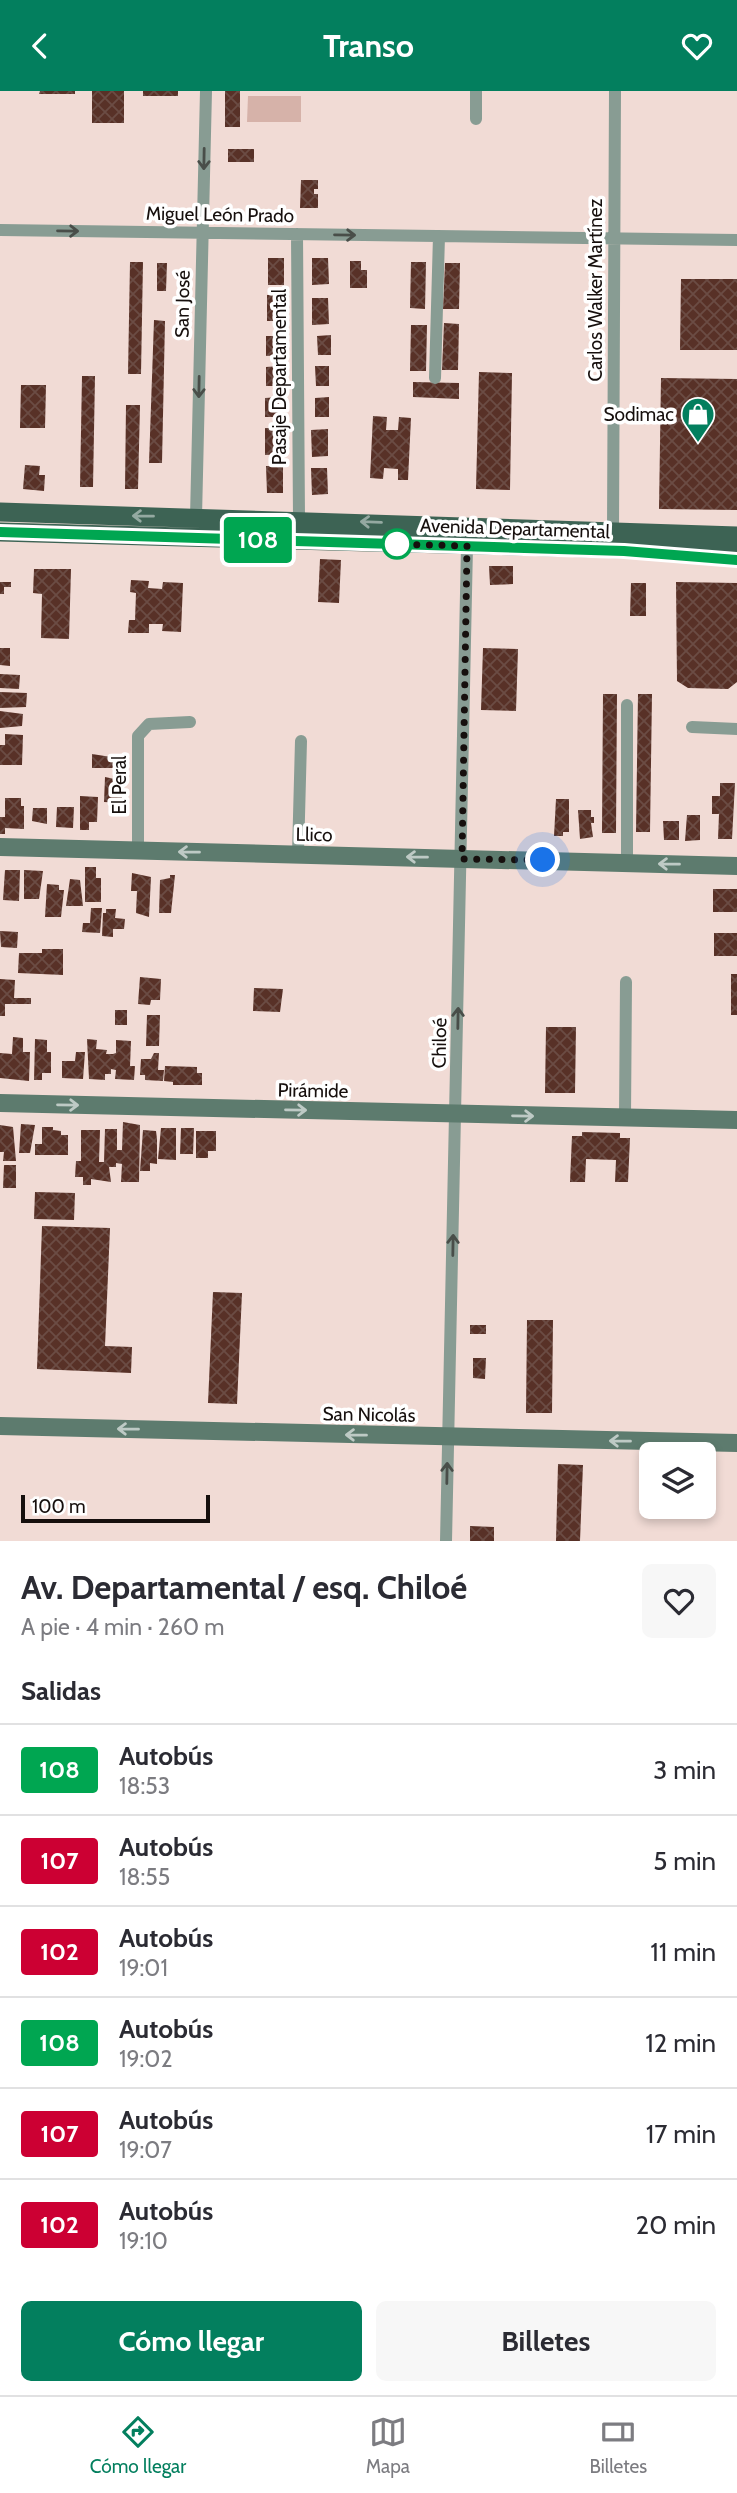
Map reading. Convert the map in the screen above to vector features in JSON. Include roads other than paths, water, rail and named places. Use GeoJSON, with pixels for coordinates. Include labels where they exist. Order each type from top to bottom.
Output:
{"type":"FeatureCollection","features":[{"type":"Feature","properties":{"kind":"main road","name":"Avenida Departamental"},"geometry":{"type":"LineString","coordinates":[[0,512],[299,519],[737,535]]}},
{"type":"Feature","properties":{"kind":"main road"},"geometry":{"type":"LineString","coordinates":[[635,532],[683,526],[737,525]]}},
{"type":"Feature","properties":{"kind":"main road","name":"Avenida Departamental"},"geometry":{"type":"LineString","coordinates":[[0,532],[737,552]]}},
{"type":"Feature","properties":{"kind":"main road"},"geometry":{"type":"LineString","coordinates":[[624,551],[737,560]]}},
{"type":"Feature","properties":{"kind":"street","name":"San José"},"geometry":{"type":"LineString","coordinates":[[196,517],[206,91]]}},
{"type":"Feature","properties":{"kind":"street"},"geometry":{"type":"LineString","coordinates":[[476,91],[476,119]]}},
{"type":"Feature","properties":{"kind":"street","name":"Carlos Walker Martínez"},"geometry":{"type":"LineString","coordinates":[[613,531],[615,91]]}},
{"type":"Feature","properties":{"kind":"street","name":"Miguel León Prado"},"geometry":{"type":"LineString","coordinates":[[0,230],[737,240]]}},
{"type":"Feature","properties":{"kind":"street","name":"Pasaje Departamental"},"geometry":{"type":"LineString","coordinates":[[298,234],[299,519]]}},
{"type":"Feature","properties":{"kind":"street"},"geometry":{"type":"LineString","coordinates":[[435,378],[439,236]]}},
{"type":"Feature","properties":{"kind":"street","name":"Chiloé"},"geometry":{"type":"LineString","coordinates":[[446,1541],[467,546]]}},
{"type":"Feature","properties":{"kind":"street"},"geometry":{"type":"LineString","coordinates":[[626,863],[627,705]]}},
{"type":"Feature","properties":{"kind":"street","name":"El Peral"},"geometry":{"type":"LineString","coordinates":[[138,850],[138,736],[149,724],[190,722]]}},
{"type":"Feature","properties":{"kind":"street"},"geometry":{"type":"LineString","coordinates":[[692,727],[737,729]]}},
{"type":"Feature","properties":{"kind":"street"},"geometry":{"type":"LineString","coordinates":[[298,854],[301,741]]}},
{"type":"Feature","properties":{"kind":"street","name":"Llico"},"geometry":{"type":"LineString","coordinates":[[0,847],[737,866]]}},
{"type":"Feature","properties":{"kind":"street"},"geometry":{"type":"LineString","coordinates":[[625,1118],[626,982]]}},
{"type":"Feature","properties":{"kind":"street","name":"Pirámide"},"geometry":{"type":"LineString","coordinates":[[0,1103],[737,1120]]}},
{"type":"Feature","properties":{"kind":"street","name":"San Nicolás"},"geometry":{"type":"LineString","coordinates":[[0,1426],[737,1443]]}},
{"type":"Feature","properties":{"kind":"place","name":"Sodimac"},"geometry":{"type":"Point","coordinates":[698,444]}}]}
